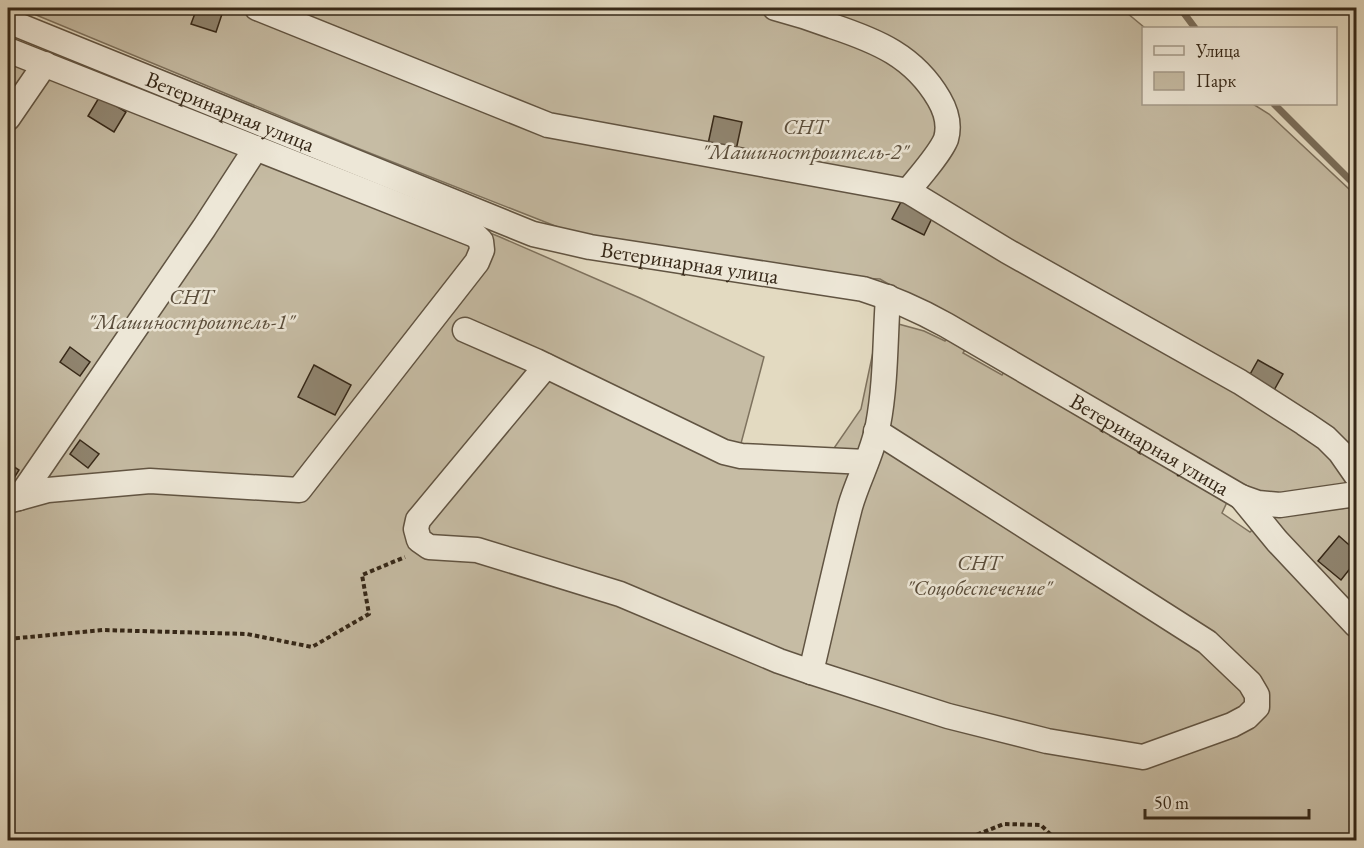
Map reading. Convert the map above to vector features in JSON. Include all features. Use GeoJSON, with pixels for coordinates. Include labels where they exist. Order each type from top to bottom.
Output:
{"type":"FeatureCollection","features":[{"type":"Feature","properties":{"kind":"street"},"geometry":{"type":"LineString","coordinates":[[257,8],[548,125],[908,191],[1007,251],[1240,382],[1326,438],[1340,452],[1356,475]]}},
{"type":"Feature","properties":{"kind":"street"},"geometry":{"type":"LineString","coordinates":[[775,8],[868,38],[908,62],[934,90],[943,106],[948,123],[945,140],[908,191]]}},
{"type":"Feature","properties":{"kind":"street","name":"Ветеринарная улица"},"geometry":{"type":"LineString","coordinates":[[14,18],[533,234],[590,248],[863,289],[888,297],[946,324],[1241,497],[1258,503],[1280,505],[1356,494]]}},
{"type":"Feature","properties":{"kind":"street"},"geometry":{"type":"LineString","coordinates":[[8,50],[475,235],[481,241],[482,250],[477,262],[299,490],[150,482],[48,490],[13,499]]}},
{"type":"Feature","properties":{"kind":"street"},"geometry":{"type":"LineString","coordinates":[[8,118],[45,64]]}},
{"type":"Feature","properties":{"kind":"street"},"geometry":{"type":"LineString","coordinates":[[13,499],[218,208],[256,148]]}},
{"type":"Feature","properties":{"kind":"street"},"geometry":{"type":"LineString","coordinates":[[811,672],[851,505],[876,431],[881,399],[888,297]]}},
{"type":"Feature","properties":{"kind":"street"},"geometry":{"type":"LineString","coordinates":[[465,330],[546,366],[724,452],[741,456],[866,462]]}},
{"type":"Feature","properties":{"kind":"street"},"geometry":{"type":"LineString","coordinates":[[546,366],[418,520],[416,529],[419,540],[429,546],[477,550],[620,594],[779,661],[948,716],[1047,741],[1143,756],[1232,725],[1247,717],[1257,707],[1257,695],[1250,683],[1207,642],[876,431]]}},
{"type":"Feature","properties":{"kind":"street"},"geometry":{"type":"LineString","coordinates":[[1241,497],[1277,540],[1356,625]]}},
{"type":"Feature","properties":{"kind":"path"},"geometry":{"type":"LineString","coordinates":[[8,639],[115,630],[247,634],[312,647],[369,614],[362,575],[405,557]]}},
{"type":"Feature","properties":{"kind":"path"},"geometry":{"type":"LineString","coordinates":[[963,840],[1004,824],[1041,825],[1056,840]]}},
{"type":"Feature","properties":{"kind":"path"},"geometry":{"type":"LineString","coordinates":[[1348,840],[1356,839]]}},
{"type":"Feature","properties":{"kind":"green space","name":"СНТ \"Машиностроитель-2\""},"geometry":{"type":"Polygon","coordinates":[[[10,8],[1121,8],[1144,27],[1142,105],[1255,105],[1269,114],[1350,190],[1356,204],[1356,481],[1332,491],[1258,496],[880,279],[635,247],[568,231],[357,148],[29,12],[10,8]]]}},
{"type":"Feature","properties":{"kind":"green space"},"geometry":{"type":"Polygon","coordinates":[[[8,40],[500,237],[640,298],[764,357],[740,447],[830,454],[861,409],[880,319],[924,331],[945,341],[949,335],[968,345],[963,353],[1002,375],[1006,369],[1113,430],[1110,436],[1228,500],[1222,513],[1250,532],[1266,517],[1356,507],[1356,840],[8,840],[8,40]]]}},
{"type":"Feature","properties":{"kind":"building"},"geometry":{"type":"Polygon","coordinates":[[[197,8],[224,8],[216,32],[191,24],[197,8]]]}},
{"type":"Feature","properties":{"kind":"building"},"geometry":{"type":"Polygon","coordinates":[[[100,96],[126,112],[114,132],[88,116],[100,96]]]}},
{"type":"Feature","properties":{"kind":"building"},"geometry":{"type":"Polygon","coordinates":[[[714,116],[742,122],[736,150],[708,144],[714,116]]]}},
{"type":"Feature","properties":{"kind":"building"},"geometry":{"type":"Polygon","coordinates":[[[902,200],[933,216],[924,235],[892,219],[902,200]]]}},
{"type":"Feature","properties":{"kind":"building"},"geometry":{"type":"Polygon","coordinates":[[[70,347],[90,362],[80,376],[60,362],[70,347]]]}},
{"type":"Feature","properties":{"kind":"building"},"geometry":{"type":"Polygon","coordinates":[[[1258,360],[1283,374],[1273,392],[1248,378],[1258,360]]]}},
{"type":"Feature","properties":{"kind":"building"},"geometry":{"type":"Polygon","coordinates":[[[314,365],[351,385],[335,415],[298,397],[314,365]]]}},
{"type":"Feature","properties":{"kind":"building"},"geometry":{"type":"Polygon","coordinates":[[[80,440],[99,454],[88,468],[70,454],[80,440]]]}},
{"type":"Feature","properties":{"kind":"building"},"geometry":{"type":"Polygon","coordinates":[[[8,463],[19,470],[11,483],[8,481],[8,463]]]}},
{"type":"Feature","properties":{"kind":"building"},"geometry":{"type":"Polygon","coordinates":[[[1339,536],[1356,551],[1356,561],[1341,580],[1318,561],[1339,536]]]}},
{"type":"Feature","properties":{"kind":"waterway"},"geometry":{"type":"LineString","coordinates":[[1180,8],[1194,27]]}},
{"type":"Feature","properties":{"kind":"waterway"},"geometry":{"type":"LineString","coordinates":[[1275,105],[1356,186]]}},
{"type":"Feature","properties":{"kind":"park label","name":"СНТ \"Машиностроитель-1\""},"geometry":{"type":"Point","coordinates":[191,308]}},
{"type":"Feature","properties":{"kind":"park label","name":"СНТ \"Соцобеспечение\""},"geometry":{"type":"Point","coordinates":[979,574]}}]}
